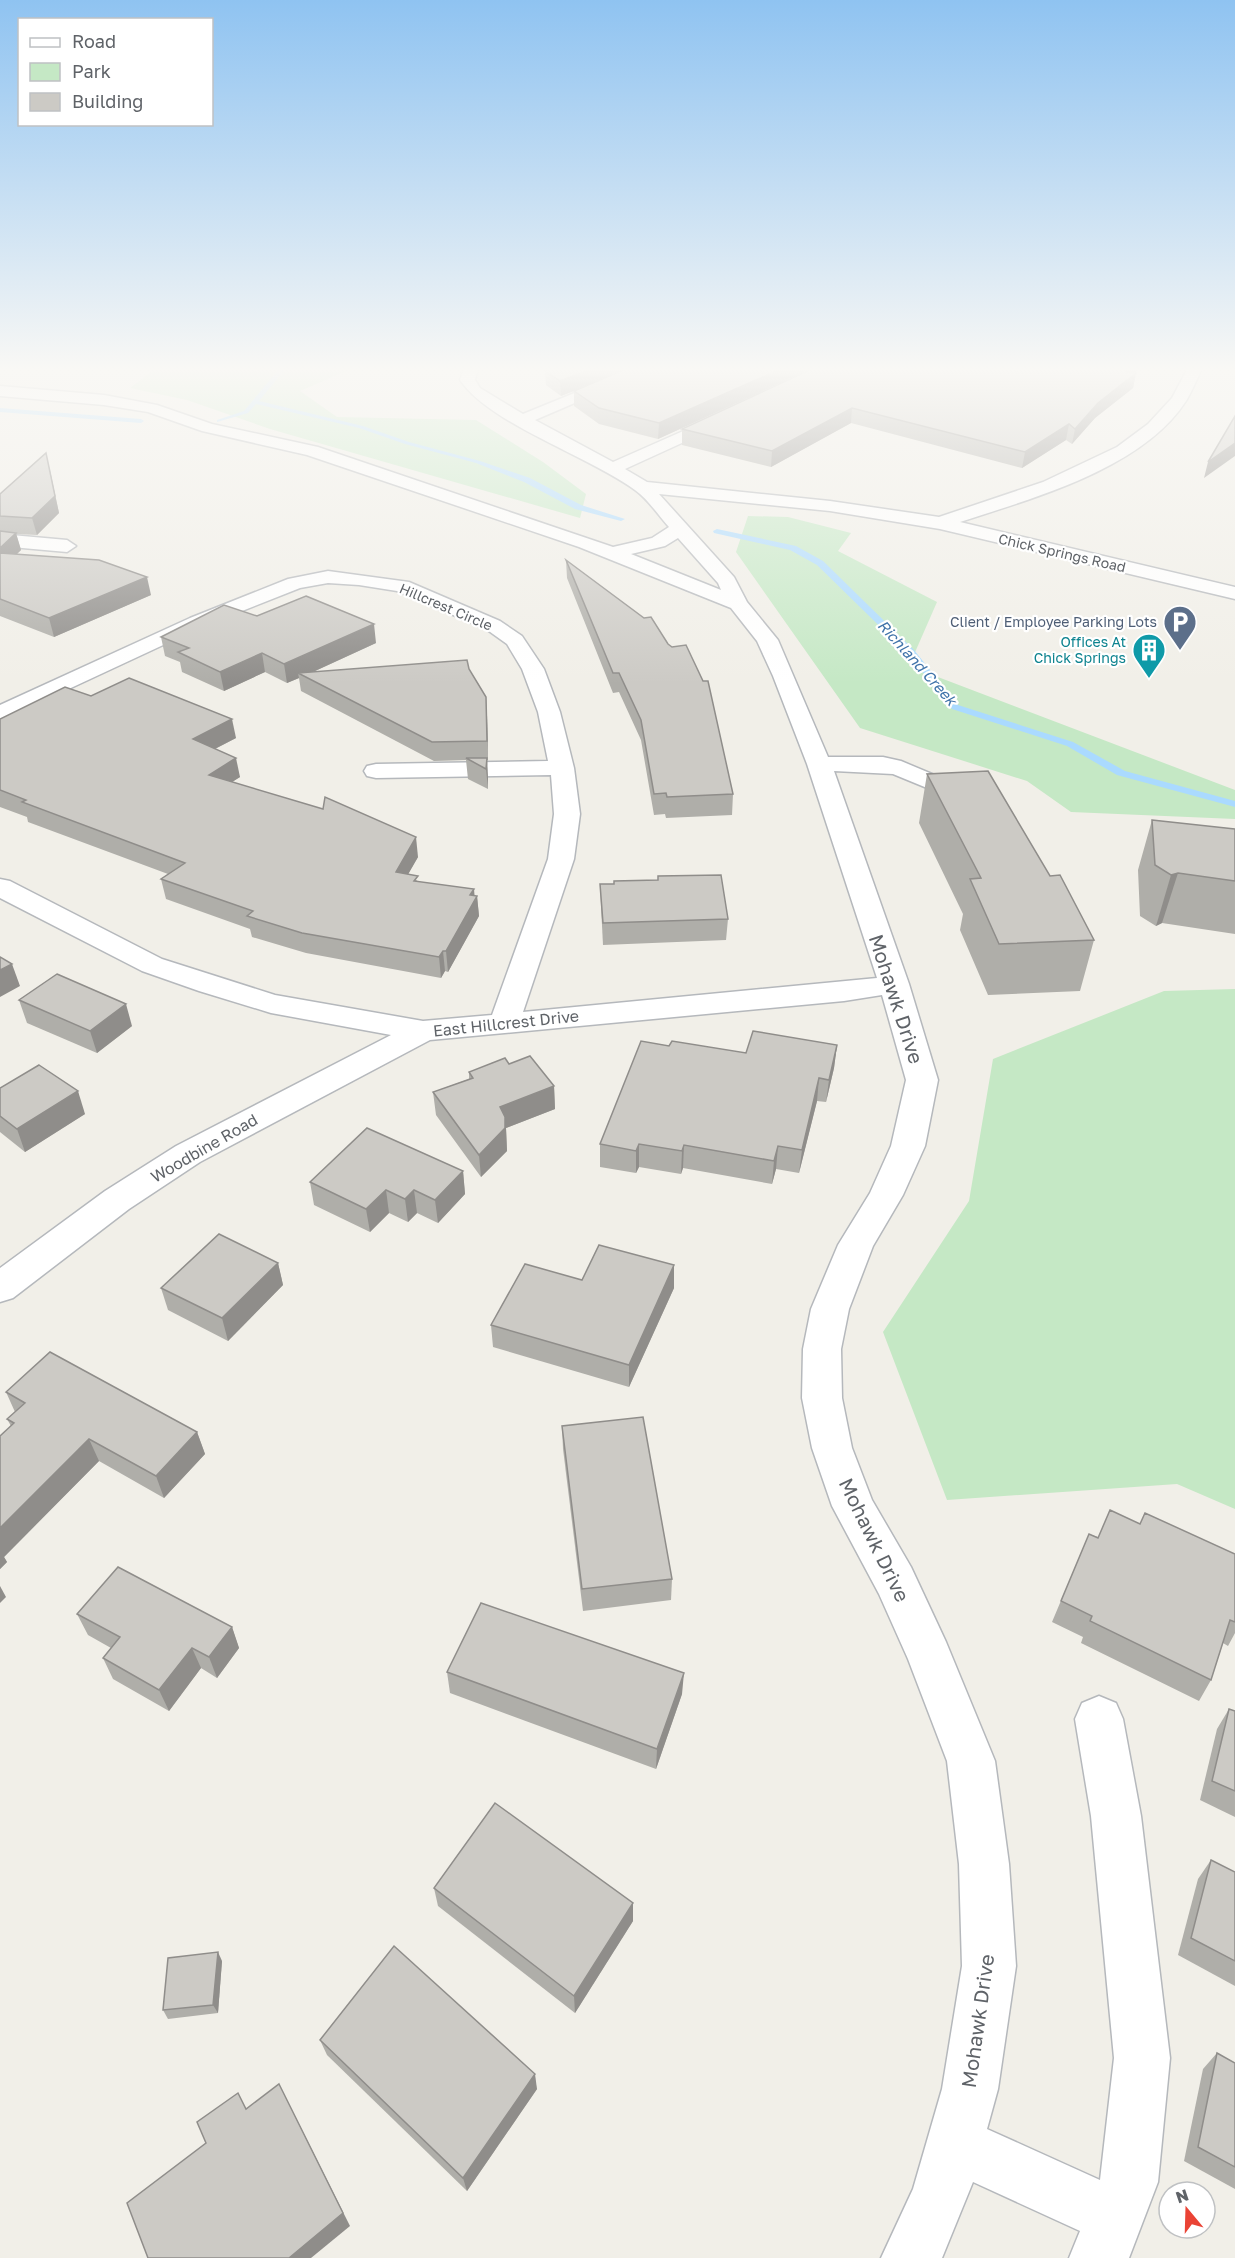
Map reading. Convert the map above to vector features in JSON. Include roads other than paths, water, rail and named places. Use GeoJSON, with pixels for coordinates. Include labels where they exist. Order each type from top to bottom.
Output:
{"type":"FeatureCollection","features":[{"type":"Feature","properties":{"kind":"street","name":"Mohawk Drive"},"geometry":{"type":"LineString","coordinates":[[383,473],[612,553],[738,604]]}},
{"type":"Feature","properties":{"kind":"street","name":"Chick Springs Road"},"geometry":{"type":"LineString","coordinates":[[620,473],[628,478],[940,523],[1235,593]]}},
{"type":"Feature","properties":{"kind":"street"},"geometry":{"type":"LineString","coordinates":[[628,478],[636,473]]}},
{"type":"Feature","properties":{"kind":"street"},"geometry":{"type":"LineString","coordinates":[[940,523],[1053,484],[1075,473]]}},
{"type":"Feature","properties":{"kind":"street","name":"Mohawk Drive"},"geometry":{"type":"LineString","coordinates":[[628,478],[681,528],[727,581],[738,604],[767,640],[819,764],[894,984],[922,1080],[908,1146],[886,1195],[856,1245],[830,1310],[822,1349],[822,1398],[832,1448],[853,1506],[895,1581],[930,1657],[971,1761],[984,1864],[989,1966],[970,2089],[940,2196],[911,2258]]}},
{"type":"Feature","properties":{"kind":"street"},"geometry":{"type":"LineString","coordinates":[[612,553],[658,542],[681,528]]}},
{"type":"Feature","properties":{"kind":"street"},"geometry":{"type":"LineString","coordinates":[[0,540],[67,546]]}},
{"type":"Feature","properties":{"kind":"street","name":"Hillcrest Circle"},"geometry":{"type":"LineString","coordinates":[[0,714],[197,622],[295,584],[328,577],[402,586],[493,625],[515,640],[533,669],[549,712],[562,768],[567,814],[561,860],[504,1023]]}},
{"type":"Feature","properties":{"kind":"street"},"geometry":{"type":"LineString","coordinates":[[819,764],[883,764],[901,768],[986,807]]}},
{"type":"Feature","properties":{"kind":"street"},"geometry":{"type":"LineString","coordinates":[[376,771],[562,768]]}},
{"type":"Feature","properties":{"kind":"street","name":"East Hillcrest Drive"},"geometry":{"type":"LineString","coordinates":[[0,887],[152,965],[209,985],[271,1004],[423,1031],[844,992],[894,984]]}},
{"type":"Feature","properties":{"kind":"street","name":"Woodbine Road"},"geometry":{"type":"LineString","coordinates":[[0,1288],[117,1200],[188,1154],[423,1031]]}},
{"type":"Feature","properties":{"kind":"street"},"geometry":{"type":"LineString","coordinates":[[955,2144],[1107,2238],[1130,2182],[1142,2058],[1116,1816],[1099,1719]]}},
{"type":"Feature","properties":{"kind":"waterway","name":"Richland Creek"},"geometry":{"type":"LineString","coordinates":[[509,473],[527,480],[578,507],[621,519]]}},
{"type":"Feature","properties":{"kind":"waterway","name":"Richland Creek"},"geometry":{"type":"LineString","coordinates":[[717,531],[793,548],[820,563],[911,652],[955,707],[1070,744],[1121,773],[1235,804]]}},
{"type":"Feature","properties":{"kind":"place","name":"Client / Employee Parking Lots"},"geometry":{"type":"Point","coordinates":[1180,651]}},
{"type":"Feature","properties":{"kind":"place","name":"Offices At Chick Springs"},"geometry":{"type":"Point","coordinates":[1149,679]}}]}
